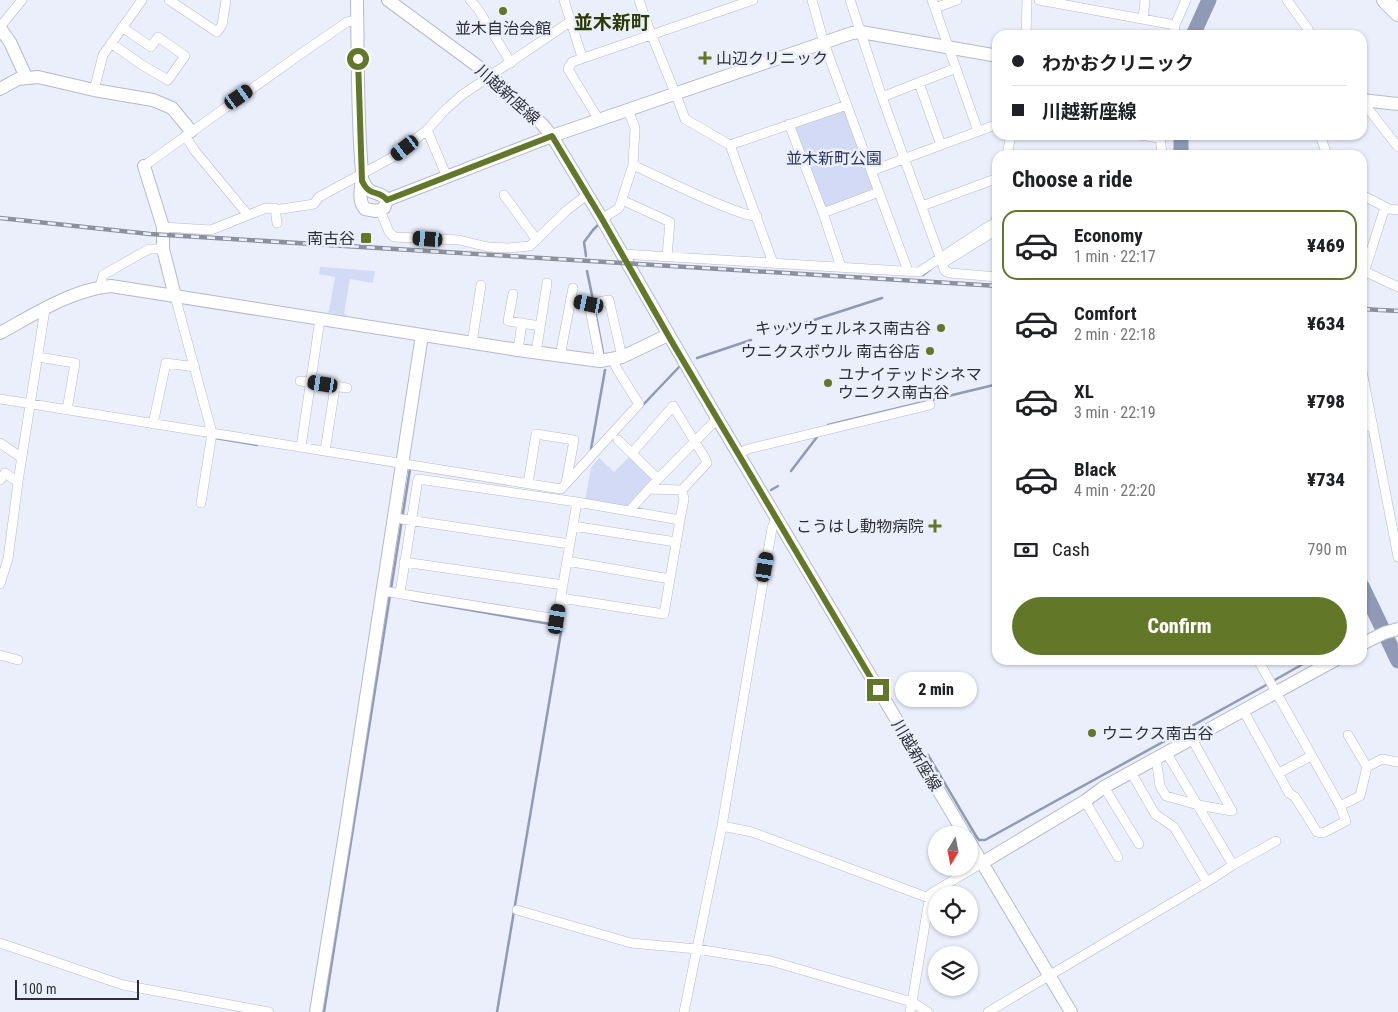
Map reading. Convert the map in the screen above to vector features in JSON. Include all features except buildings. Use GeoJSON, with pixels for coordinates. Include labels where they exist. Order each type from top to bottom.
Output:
{"type":"FeatureCollection","features":[{"type":"Feature","properties":{"kind":"highway"},"geometry":{"type":"LineString","coordinates":[[1385,0],[1398,13]]}},
{"type":"Feature","properties":{"kind":"street"},"geometry":{"type":"LineString","coordinates":[[22,0],[0,27],[10,42],[26,77]]}},
{"type":"Feature","properties":{"kind":"street"},"geometry":{"type":"LineString","coordinates":[[94,90],[103,55],[142,0]]}},
{"type":"Feature","properties":{"kind":"street"},"geometry":{"type":"LineString","coordinates":[[169,0],[217,32],[222,25],[226,0]]}},
{"type":"Feature","properties":{"kind":"street"},"geometry":{"type":"LineString","coordinates":[[357,0],[361,203],[368,210],[552,136],[861,32],[992,55]]}},
{"type":"Feature","properties":{"kind":"street","name":"川越新座線"},"geometry":{"type":"LineString","coordinates":[[388,0],[491,76],[542,124],[552,136],[717,419],[960,826]]}},
{"type":"Feature","properties":{"kind":"street"},"geometry":{"type":"LineString","coordinates":[[470,0],[478,9],[511,63]]}},
{"type":"Feature","properties":{"kind":"street"},"geometry":{"type":"LineString","coordinates":[[564,0],[582,57]]}},
{"type":"Feature","properties":{"kind":"street"},"geometry":{"type":"LineString","coordinates":[[639,0],[650,35],[687,122],[730,145],[773,263]]}},
{"type":"Feature","properties":{"kind":"street"},"geometry":{"type":"LineString","coordinates":[[812,0],[824,43],[908,271]]}},
{"type":"Feature","properties":{"kind":"street"},"geometry":{"type":"LineString","coordinates":[[850,0],[904,159],[947,273],[992,277]]}},
{"type":"Feature","properties":{"kind":"street"},"geometry":{"type":"LineString","coordinates":[[957,0],[934,4],[978,131]]}},
{"type":"Feature","properties":{"kind":"street"},"geometry":{"type":"LineString","coordinates":[[1026,0],[1026,30]]}},
{"type":"Feature","properties":{"kind":"street"},"geometry":{"type":"LineString","coordinates":[[1039,0],[1176,25]]}},
{"type":"Feature","properties":{"kind":"street"},"geometry":{"type":"LineString","coordinates":[[1143,19],[1145,0]]}},
{"type":"Feature","properties":{"kind":"street"},"geometry":{"type":"LineString","coordinates":[[1175,30],[1186,0]]}},
{"type":"Feature","properties":{"kind":"street"},"geometry":{"type":"LineString","coordinates":[[1287,0],[1308,30]]}},
{"type":"Feature","properties":{"kind":"street"},"geometry":{"type":"LineString","coordinates":[[599,120],[568,68],[572,62],[747,1]]}},
{"type":"Feature","properties":{"kind":"street"},"geometry":{"type":"LineString","coordinates":[[201,503],[212,433],[163,249],[163,227],[144,166],[347,22],[357,20]]}},
{"type":"Feature","properties":{"kind":"street"},"geometry":{"type":"LineString","coordinates":[[163,227],[211,230],[266,208],[314,204],[319,198],[362,178],[393,157],[427,130],[462,95],[571,21]]}},
{"type":"Feature","properties":{"kind":"street"},"geometry":{"type":"LineString","coordinates":[[111,43],[142,65],[168,80],[185,56],[158,37],[151,47],[122,27]]}},
{"type":"Feature","properties":{"kind":"street"},"geometry":{"type":"LineString","coordinates":[[882,97],[956,68]]}},
{"type":"Feature","properties":{"kind":"street"},"geometry":{"type":"LineString","coordinates":[[0,89],[11,81],[26,77],[38,77],[94,90],[153,100],[172,108],[196,151],[248,216]]}},
{"type":"Feature","properties":{"kind":"street"},"geometry":{"type":"LineString","coordinates":[[919,82],[941,145]]}},
{"type":"Feature","properties":{"kind":"street"},"geometry":{"type":"LineString","coordinates":[[1367,101],[1398,104]]}},
{"type":"Feature","properties":{"kind":"street"},"geometry":{"type":"LineString","coordinates":[[730,145],[847,105]]}},
{"type":"Feature","properties":{"kind":"street"},"geometry":{"type":"LineString","coordinates":[[1367,107],[1398,147]]}},
{"type":"Feature","properties":{"kind":"street"},"geometry":{"type":"LineString","coordinates":[[602,219],[619,208],[633,165],[634,128],[628,110]]}},
{"type":"Feature","properties":{"kind":"street"},"geometry":{"type":"LineString","coordinates":[[789,124],[823,213],[841,267]]}},
{"type":"Feature","properties":{"kind":"street"},"geometry":{"type":"LineString","coordinates":[[871,171],[992,126]]}},
{"type":"Feature","properties":{"kind":"street"},"geometry":{"type":"LineString","coordinates":[[427,130],[447,177]]}},
{"type":"Feature","properties":{"kind":"street"},"geometry":{"type":"LineString","coordinates":[[633,165],[719,204],[749,216],[757,216]]}},
{"type":"Feature","properties":{"kind":"street"},"geometry":{"type":"LineString","coordinates":[[362,178],[367,190],[382,195],[389,232],[394,237],[459,240],[508,248],[530,246],[567,210],[587,194]]}},
{"type":"Feature","properties":{"kind":"street"},"geometry":{"type":"LineString","coordinates":[[922,206],[992,180]]}},
{"type":"Feature","properties":{"kind":"street"},"geometry":{"type":"LineString","coordinates":[[363,207],[364,199],[370,192]]}},
{"type":"Feature","properties":{"kind":"street"},"geometry":{"type":"LineString","coordinates":[[823,213],[879,192]]}},
{"type":"Feature","properties":{"kind":"street"},"geometry":{"type":"LineString","coordinates":[[504,195],[536,239]]}},
{"type":"Feature","properties":{"kind":"street"},"geometry":{"type":"LineString","coordinates":[[1367,198],[1389,209],[1398,210]]}},
{"type":"Feature","properties":{"kind":"street"},"geometry":{"type":"LineString","coordinates":[[622,200],[670,222],[667,256]]}},
{"type":"Feature","properties":{"kind":"street"},"geometry":{"type":"LineString","coordinates":[[1367,263],[1385,207]]}},
{"type":"Feature","properties":{"kind":"street"},"geometry":{"type":"LineString","coordinates":[[275,208],[277,223]]}},
{"type":"Feature","properties":{"kind":"street"},"geometry":{"type":"LineString","coordinates":[[622,254],[919,272],[992,229]]}},
{"type":"Feature","properties":{"kind":"street"},"geometry":{"type":"LineString","coordinates":[[100,287],[104,275],[149,249],[163,249]]}},
{"type":"Feature","properties":{"kind":"street"},"geometry":{"type":"LineString","coordinates":[[1367,276],[1398,287]]}},
{"type":"Feature","properties":{"kind":"street"},"geometry":{"type":"LineString","coordinates":[[536,353],[548,283]]}},
{"type":"Feature","properties":{"kind":"street"},"geometry":{"type":"LineString","coordinates":[[0,332],[87,290],[111,286],[536,353],[600,361],[618,359],[668,335]]}},
{"type":"Feature","properties":{"kind":"street"},"geometry":{"type":"LineString","coordinates":[[472,342],[481,286]]}},
{"type":"Feature","properties":{"kind":"street"},"geometry":{"type":"LineString","coordinates":[[560,356],[573,288]]}},
{"type":"Feature","properties":{"kind":"street"},"geometry":{"type":"LineString","coordinates":[[513,294],[508,321],[540,326]]}},
{"type":"Feature","properties":{"kind":"street"},"geometry":{"type":"LineString","coordinates":[[0,399],[30,406],[67,410],[561,489],[639,404],[617,369],[618,359],[610,300],[589,304],[570,300]]}},
{"type":"Feature","properties":{"kind":"street"},"geometry":{"type":"LineString","coordinates":[[589,304],[600,361]]}},
{"type":"Feature","properties":{"kind":"street"},"geometry":{"type":"LineString","coordinates":[[0,584],[8,559],[45,309]]}},
{"type":"Feature","properties":{"kind":"street"},"geometry":{"type":"LineString","coordinates":[[301,447],[320,319]]}},
{"type":"Feature","properties":{"kind":"street"},"geometry":{"type":"LineString","coordinates":[[518,350],[522,323]]}},
{"type":"Feature","properties":{"kind":"street"},"geometry":{"type":"LineString","coordinates":[[316,1012],[403,464],[416,413],[422,335]]}},
{"type":"Feature","properties":{"kind":"street"},"geometry":{"type":"LineString","coordinates":[[38,357],[75,363],[67,410]]}},
{"type":"Feature","properties":{"kind":"street"},"geometry":{"type":"LineString","coordinates":[[153,424],[166,363],[195,367]]}},
{"type":"Feature","properties":{"kind":"street"},"geometry":{"type":"LineString","coordinates":[[300,381],[347,388]]}},
{"type":"Feature","properties":{"kind":"street"},"geometry":{"type":"LineString","coordinates":[[325,451],[335,386]]}},
{"type":"Feature","properties":{"kind":"street"},"geometry":{"type":"LineString","coordinates":[[1367,396],[1394,520],[1398,557]]}},
{"type":"Feature","properties":{"kind":"street"},"geometry":{"type":"LineString","coordinates":[[738,454],[748,449],[930,405]]}},
{"type":"Feature","properties":{"kind":"street"},"geometry":{"type":"LineString","coordinates":[[632,453],[673,406],[707,463],[682,490],[649,489]]}},
{"type":"Feature","properties":{"kind":"street"},"geometry":{"type":"LineString","coordinates":[[629,512],[658,479],[717,419]]}},
{"type":"Feature","properties":{"kind":"street"},"geometry":{"type":"LineString","coordinates":[[1367,426],[1373,425]]}},
{"type":"Feature","properties":{"kind":"street"},"geometry":{"type":"LineString","coordinates":[[528,484],[536,434],[574,440],[566,484]]}},
{"type":"Feature","properties":{"kind":"street"},"geometry":{"type":"LineString","coordinates":[[618,440],[658,479]]}},
{"type":"Feature","properties":{"kind":"street"},"geometry":{"type":"LineString","coordinates":[[0,443],[22,458]]}},
{"type":"Feature","properties":{"kind":"street"},"geometry":{"type":"LineString","coordinates":[[0,480],[5,473],[18,482]]}},
{"type":"Feature","properties":{"kind":"street"},"geometry":{"type":"LineString","coordinates":[[400,593],[418,479],[577,502],[680,520]]}},
{"type":"Feature","properties":{"kind":"street"},"geometry":{"type":"LineString","coordinates":[[561,598],[664,614],[684,499],[682,490]]}},
{"type":"Feature","properties":{"kind":"street"},"geometry":{"type":"LineString","coordinates":[[384,591],[557,619],[577,502]]}},
{"type":"Feature","properties":{"kind":"street"},"geometry":{"type":"LineString","coordinates":[[395,518],[570,544]]}},
{"type":"Feature","properties":{"kind":"street"},"geometry":{"type":"LineString","coordinates":[[684,1012],[722,826],[772,528],[776,518]]}},
{"type":"Feature","properties":{"kind":"street"},"geometry":{"type":"LineString","coordinates":[[573,526],[676,542]]}},
{"type":"Feature","properties":{"kind":"street"},"geometry":{"type":"LineString","coordinates":[[567,561],[670,579]]}},
{"type":"Feature","properties":{"kind":"street"},"geometry":{"type":"LineString","coordinates":[[404,562],[563,585]]}},
{"type":"Feature","properties":{"kind":"street"},"geometry":{"type":"LineString","coordinates":[[1367,640],[1397,629]]}},
{"type":"Feature","properties":{"kind":"street"},"geometry":{"type":"LineString","coordinates":[[0,655],[18,660]]}},
{"type":"Feature","properties":{"kind":"street"},"geometry":{"type":"LineString","coordinates":[[1243,710],[1289,793],[1294,797],[1317,832],[1323,833],[1346,821],[1340,806],[1261,665]]}},
{"type":"Feature","properties":{"kind":"street"},"geometry":{"type":"LineString","coordinates":[[942,886],[1085,801],[1104,787],[1326,665]]}},
{"type":"Feature","properties":{"kind":"street"},"geometry":{"type":"LineString","coordinates":[[1340,806],[1360,796],[1367,767],[1348,735]]}},
{"type":"Feature","properties":{"kind":"street"},"geometry":{"type":"LineString","coordinates":[[1161,755],[1160,786],[1166,796],[1198,805],[1232,811],[1192,739]]}},
{"type":"Feature","properties":{"kind":"street"},"geometry":{"type":"LineString","coordinates":[[1161,755],[1198,805],[1233,865]]}},
{"type":"Feature","properties":{"kind":"street"},"geometry":{"type":"LineString","coordinates":[[1278,773],[1311,756]]}},
{"type":"Feature","properties":{"kind":"street"},"geometry":{"type":"LineString","coordinates":[[1367,767],[1382,759],[1398,762]]}},
{"type":"Feature","properties":{"kind":"street"},"geometry":{"type":"LineString","coordinates":[[1131,772],[1155,814],[1174,827],[1207,882]]}},
{"type":"Feature","properties":{"kind":"street"},"geometry":{"type":"LineString","coordinates":[[1104,787],[1139,844]]}},
{"type":"Feature","properties":{"kind":"street"},"geometry":{"type":"LineString","coordinates":[[1085,801],[1118,857]]}},
{"type":"Feature","properties":{"kind":"street"},"geometry":{"type":"LineString","coordinates":[[722,826],[752,832],[928,898]]}},
{"type":"Feature","properties":{"kind":"street"},"geometry":{"type":"LineString","coordinates":[[988,1012],[1276,841]]}},
{"type":"Feature","properties":{"kind":"street"},"geometry":{"type":"LineString","coordinates":[[978,856],[1071,1012]]}},
{"type":"Feature","properties":{"kind":"street"},"geometry":{"type":"LineString","coordinates":[[911,1007],[928,904]]}},
{"type":"Feature","properties":{"kind":"street"},"geometry":{"type":"LineString","coordinates":[[517,910],[630,943],[697,949],[771,961],[928,1012]]}},
{"type":"Feature","properties":{"kind":"street"},"geometry":{"type":"LineString","coordinates":[[0,943],[123,985],[269,1012]]}},
{"type":"Feature","properties":{"kind":"green space","name":"並木新町公園"},"geometry":{"type":"Polygon","coordinates":[[[842,110],[845,111],[873,191],[827,208],[824,206],[796,129],[797,125],[842,110]]]}},
{"type":"Feature","properties":{"kind":"green space"},"geometry":{"type":"Polygon","coordinates":[[[320,267],[375,271],[373,283],[350,279],[344,313],[348,316],[326,312],[329,311],[335,277],[319,274],[320,267]]]}},
{"type":"Feature","properties":{"kind":"green space"},"geometry":{"type":"Polygon","coordinates":[[[630,456],[652,476],[652,480],[628,506],[624,508],[585,501],[591,468],[599,458],[614,472],[630,456]]]}},
{"type":"Feature","properties":{"kind":"waterway"},"geometry":{"type":"LineString","coordinates":[[1195,30],[1209,0]]}},
{"type":"Feature","properties":{"kind":"waterway"},"geometry":{"type":"LineString","coordinates":[[1181,140],[1181,150]]}},
{"type":"Feature","properties":{"kind":"waterway"},"geometry":{"type":"LineString","coordinates":[[586,256],[584,242],[598,225]]}},
{"type":"Feature","properties":{"kind":"waterway"},"geometry":{"type":"LineString","coordinates":[[923,275],[931,269]]}},
{"type":"Feature","properties":{"kind":"waterway"},"geometry":{"type":"LineString","coordinates":[[587,271],[593,300]]}},
{"type":"Feature","properties":{"kind":"waterway"},"geometry":{"type":"LineString","coordinates":[[786,329],[882,298]]}},
{"type":"Feature","properties":{"kind":"waterway"},"geometry":{"type":"LineString","coordinates":[[594,305],[603,353]]}},
{"type":"Feature","properties":{"kind":"waterway"},"geometry":{"type":"LineString","coordinates":[[697,358],[751,340]]}},
{"type":"Feature","properties":{"kind":"waterway"},"geometry":{"type":"LineString","coordinates":[[641,407],[680,366]]}},
{"type":"Feature","properties":{"kind":"waterway"},"geometry":{"type":"LineString","coordinates":[[591,449],[605,370]]}},
{"type":"Feature","properties":{"kind":"waterway"},"geometry":{"type":"LineString","coordinates":[[828,425],[992,385]]}},
{"type":"Feature","properties":{"kind":"waterway"},"geometry":{"type":"LineString","coordinates":[[791,471],[817,437]]}},
{"type":"Feature","properties":{"kind":"waterway"},"geometry":{"type":"LineString","coordinates":[[215,438],[257,445]]}},
{"type":"Feature","properties":{"kind":"waterway"},"geometry":{"type":"LineString","coordinates":[[324,1012],[410,469]]}},
{"type":"Feature","properties":{"kind":"waterway"},"geometry":{"type":"LineString","coordinates":[[771,490],[778,486]]}},
{"type":"Feature","properties":{"kind":"waterway"},"geometry":{"type":"LineString","coordinates":[[1367,596],[1398,661]]}},
{"type":"Feature","properties":{"kind":"waterway"},"geometry":{"type":"LineString","coordinates":[[412,600],[562,626],[497,1012]]}},
{"type":"Feature","properties":{"kind":"waterway"},"geometry":{"type":"LineString","coordinates":[[1273,681],[1301,665]]}},
{"type":"Feature","properties":{"kind":"waterway"},"geometry":{"type":"LineString","coordinates":[[928,755],[976,836],[979,840],[985,840],[1268,684]]}},
{"type":"Feature","properties":{"kind":"railway"},"geometry":{"type":"LineString","coordinates":[[0,218],[150,234],[992,286]]}},
{"type":"Feature","properties":{"kind":"railway"},"geometry":{"type":"LineString","coordinates":[[1367,309],[1398,311]]}},
{"type":"Feature","properties":{"kind":"place","name":"並木自治会館"},"geometry":{"type":"Point","coordinates":[503,11]}},
{"type":"Feature","properties":{"kind":"place","name":"山辺クリニック"},"geometry":{"type":"Point","coordinates":[705,58]}},
{"type":"Feature","properties":{"kind":"place","name":"南古谷"},"geometry":{"type":"Point","coordinates":[366,238]}},
{"type":"Feature","properties":{"kind":"place","name":"キッツウェルネス南古谷"},"geometry":{"type":"Point","coordinates":[941,328]}},
{"type":"Feature","properties":{"kind":"place","name":"ウニクスボウル 南古谷店"},"geometry":{"type":"Point","coordinates":[930,351]}},
{"type":"Feature","properties":{"kind":"place","name":"ユナイテッドシネマ ウニクス南古谷"},"geometry":{"type":"Point","coordinates":[828,383]}},
{"type":"Feature","properties":{"kind":"place","name":"こうはし動物病院"},"geometry":{"type":"Point","coordinates":[935,526]}},
{"type":"Feature","properties":{"kind":"place","name":"ウニクス南古谷"},"geometry":{"type":"Point","coordinates":[1092,733]}},
{"type":"Feature","properties":{"kind":"district","name":"並木新町"},"geometry":{"type":"Point","coordinates":[612,22]}},
{"type":"Feature","properties":{"kind":"route"},"geometry":{"type":"LineString","coordinates":[[358,59],[362,181],[367,190],[382,195],[387,200],[552,136],[878,690]]}}]}
